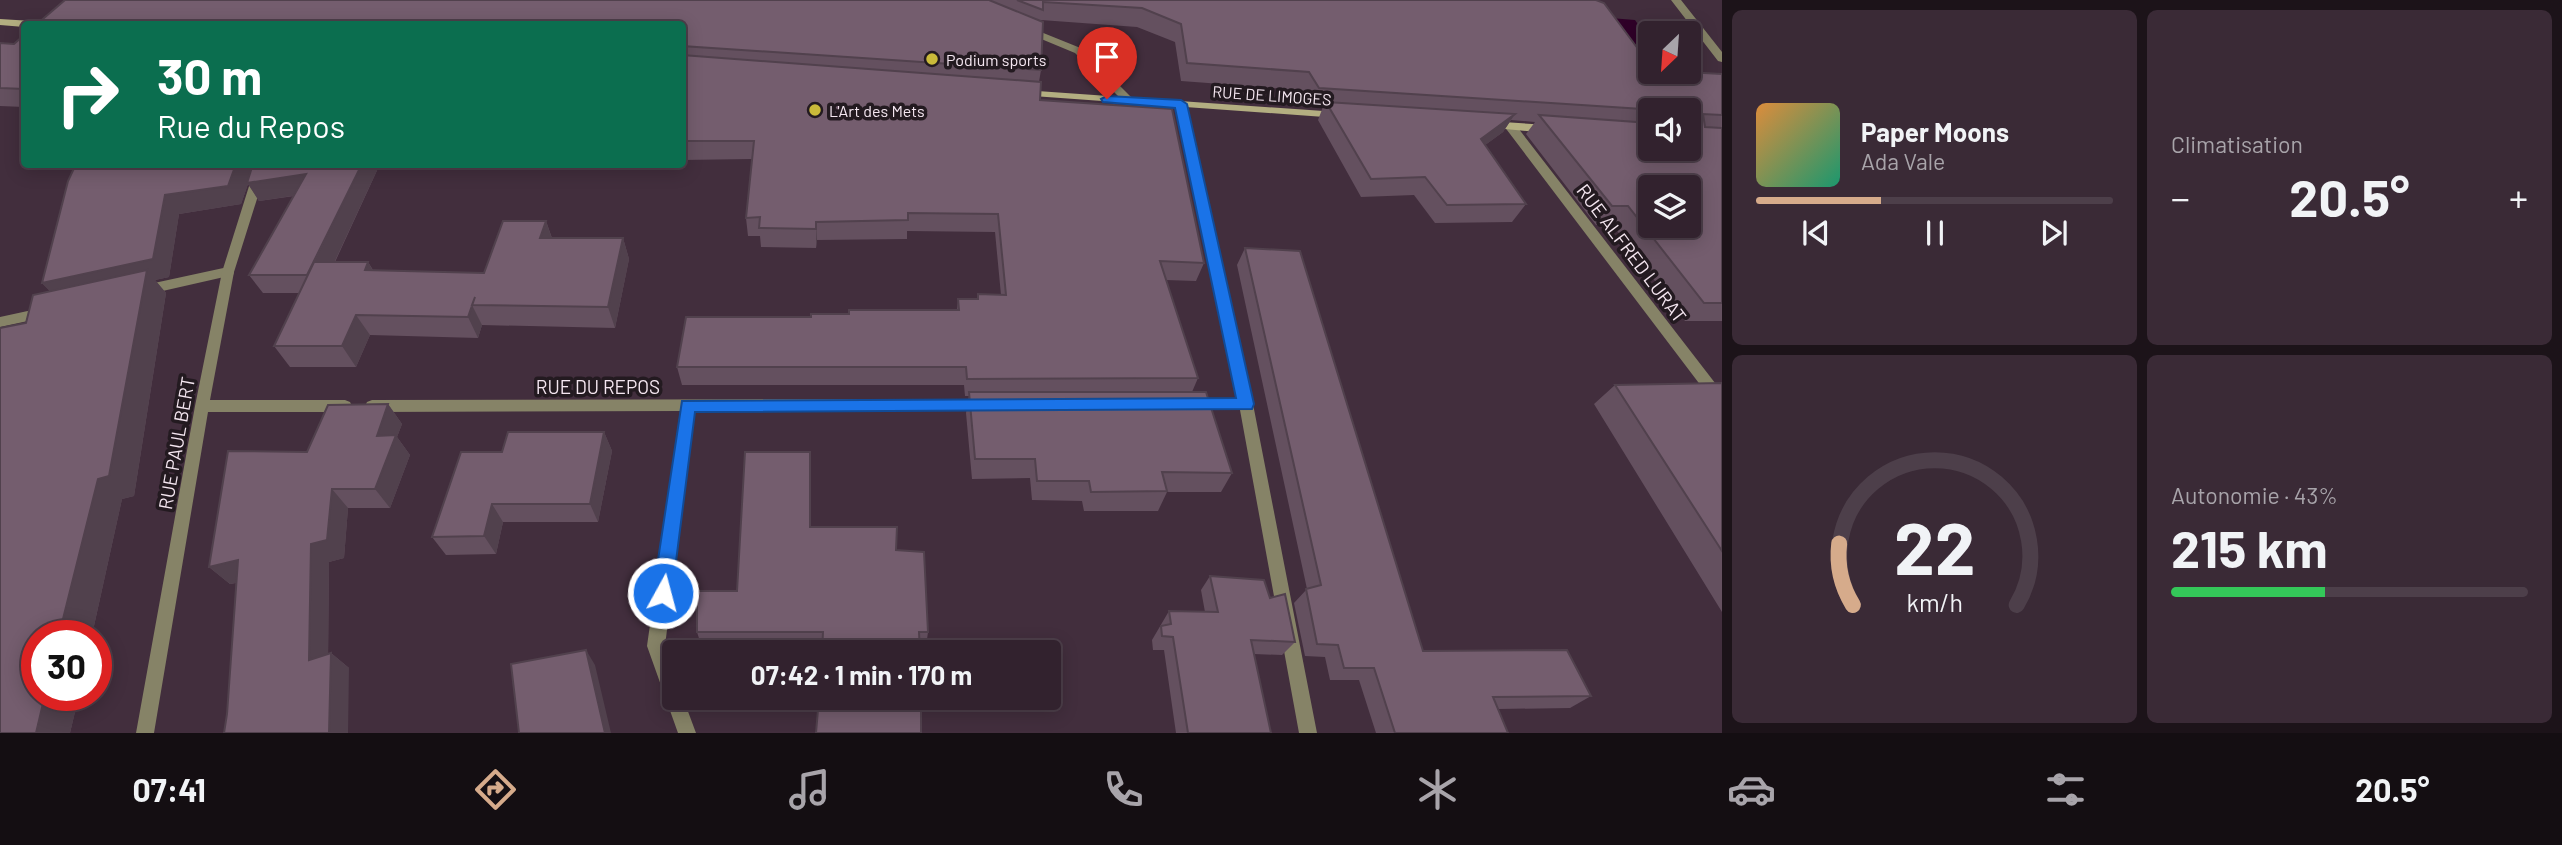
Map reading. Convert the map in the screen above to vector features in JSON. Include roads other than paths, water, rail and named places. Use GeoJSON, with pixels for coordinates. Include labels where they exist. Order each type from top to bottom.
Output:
{"type":"FeatureCollection","features":[{"type":"Feature","properties":{"kind":"main road"},"geometry":{"type":"LineString","coordinates":[[0,22],[21,23]]}},
{"type":"Feature","properties":{"kind":"main road","name":"RUE DE LIMOGES"},"geometry":{"type":"LineString","coordinates":[[1016,93],[1353,116]]}},
{"type":"Feature","properties":{"kind":"main road"},"geometry":{"type":"LineString","coordinates":[[1471,124],[1561,130]]}},
{"type":"Feature","properties":{"kind":"street"},"geometry":{"type":"LineString","coordinates":[[1676,0],[1722,59]]}},
{"type":"Feature","properties":{"kind":"street"},"geometry":{"type":"LineString","coordinates":[[1017,26],[1079,51],[1129,101]]}},
{"type":"Feature","properties":{"kind":"street"},"geometry":{"type":"LineString","coordinates":[[1181,104],[1246,404],[1308,733]]}},
{"type":"Feature","properties":{"kind":"street","name":"RUE ALFRED LURAT"},"geometry":{"type":"LineString","coordinates":[[1511,127],[1722,403]]}},
{"type":"Feature","properties":{"kind":"street","name":"RUE PAUL BERT"},"geometry":{"type":"LineString","coordinates":[[145,733],[228,272],[261,168]]}},
{"type":"Feature","properties":{"kind":"street"},"geometry":{"type":"LineString","coordinates":[[134,293],[228,272]]}},
{"type":"Feature","properties":{"kind":"street"},"geometry":{"type":"LineString","coordinates":[[0,322],[54,310]]}},
{"type":"Feature","properties":{"kind":"street"},"geometry":{"type":"LineString","coordinates":[[1176,404],[1246,404]]}},
{"type":"Feature","properties":{"kind":"street"},"geometry":{"type":"LineString","coordinates":[[662,663],[656,646],[688,405]]}},
{"type":"Feature","properties":{"kind":"street","name":"RUE DU REPOS"},"geometry":{"type":"LineString","coordinates":[[202,406],[995,405]]}},
{"type":"Feature","properties":{"kind":"street"},"geometry":{"type":"LineString","coordinates":[[679,710],[687,733]]}},
{"type":"Feature","properties":{"kind":"place","name":"Podium sports"},"geometry":{"type":"Point","coordinates":[932,59]}},
{"type":"Feature","properties":{"kind":"place","name":"L'Art des Mets"},"geometry":{"type":"Point","coordinates":[815,110]}}]}
